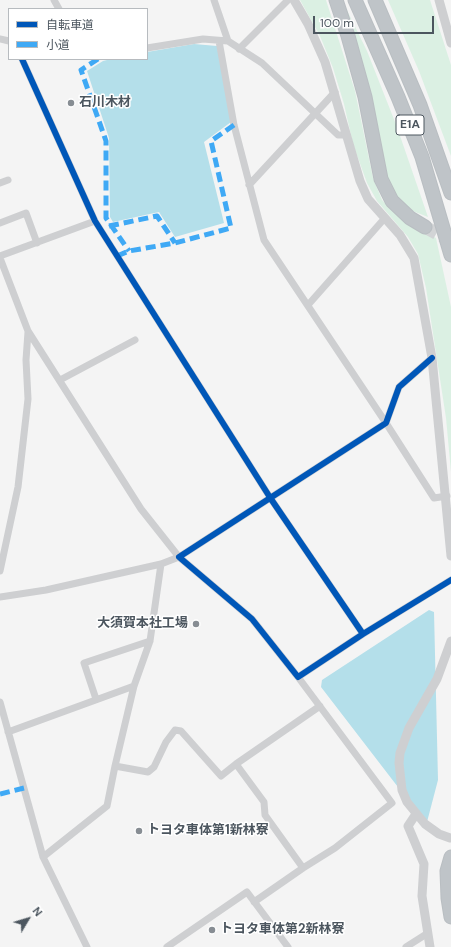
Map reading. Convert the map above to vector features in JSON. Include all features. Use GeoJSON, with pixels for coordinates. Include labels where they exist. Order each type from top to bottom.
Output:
{"type":"FeatureCollection","features":[{"type":"Feature","properties":{"kind":"highway"},"geometry":{"type":"LineString","coordinates":[[336,0],[365,97],[381,180],[396,206],[410,218],[425,227]]}},
{"type":"Feature","properties":{"kind":"highway","name":"E1A"},"geometry":{"type":"LineString","coordinates":[[355,0],[398,97],[422,157],[451,256]]}},
{"type":"Feature","properties":{"kind":"highway","name":"E1A"},"geometry":{"type":"LineString","coordinates":[[376,0],[420,104],[451,193]]}},
{"type":"Feature","properties":{"kind":"highway"},"geometry":{"type":"LineString","coordinates":[[451,857],[447,871],[448,898],[451,917]]}},
{"type":"Feature","properties":{"kind":"street"},"geometry":{"type":"LineString","coordinates":[[214,0],[228,41]]}},
{"type":"Feature","properties":{"kind":"street"},"geometry":{"type":"LineString","coordinates":[[239,49],[288,0]]}},
{"type":"Feature","properties":{"kind":"street"},"geometry":{"type":"LineString","coordinates":[[294,0],[308,24],[325,62],[360,181],[368,199],[384,219],[400,235],[414,258],[432,358],[451,556]]}},
{"type":"Feature","properties":{"kind":"street"},"geometry":{"type":"LineString","coordinates":[[439,0],[451,43]]}},
{"type":"Feature","properties":{"kind":"street"},"geometry":{"type":"LineString","coordinates":[[148,48],[203,39],[228,41],[262,63],[338,135],[347,135]]}},
{"type":"Feature","properties":{"kind":"street"},"geometry":{"type":"LineString","coordinates":[[219,40],[234,125],[264,240],[434,498],[446,496]]}},
{"type":"Feature","properties":{"kind":"street"},"geometry":{"type":"LineString","coordinates":[[22,60],[95,220],[271,499],[362,634]]}},
{"type":"Feature","properties":{"kind":"street"},"geometry":{"type":"LineString","coordinates":[[249,185],[335,92]]}},
{"type":"Feature","properties":{"kind":"street"},"geometry":{"type":"LineString","coordinates":[[0,183],[8,180]]}},
{"type":"Feature","properties":{"kind":"street"},"geometry":{"type":"LineString","coordinates":[[0,223],[26,213],[37,243]]}},
{"type":"Feature","properties":{"kind":"street"},"geometry":{"type":"LineString","coordinates":[[308,305],[384,219]]}},
{"type":"Feature","properties":{"kind":"street"},"geometry":{"type":"LineString","coordinates":[[95,220],[0,257],[28,331],[141,509],[179,557],[252,619],[298,677],[392,803],[334,848],[254,902]]}},
{"type":"Feature","properties":{"kind":"street"},"geometry":{"type":"LineString","coordinates":[[0,571],[18,487],[28,399],[26,360],[28,331]]}},
{"type":"Feature","properties":{"kind":"street"},"geometry":{"type":"LineString","coordinates":[[60,380],[135,340]]}},
{"type":"Feature","properties":{"kind":"street"},"geometry":{"type":"LineString","coordinates":[[0,597],[46,590],[161,564],[179,557],[271,499],[386,423],[399,387],[432,358]]}},
{"type":"Feature","properties":{"kind":"street"},"geometry":{"type":"LineString","coordinates":[[43,857],[107,806],[134,686],[150,641],[161,564]]}},
{"type":"Feature","properties":{"kind":"street"},"geometry":{"type":"LineString","coordinates":[[298,677],[362,634],[451,580]]}},
{"type":"Feature","properties":{"kind":"street"},"geometry":{"type":"LineString","coordinates":[[450,838],[439,834],[425,824],[416,814],[407,802],[402,790],[399,776],[400,753],[409,728],[437,679],[451,640]]}},
{"type":"Feature","properties":{"kind":"street"},"geometry":{"type":"LineString","coordinates":[[96,699],[84,663],[150,641]]}},
{"type":"Feature","properties":{"kind":"street"},"geometry":{"type":"LineString","coordinates":[[8,732],[134,686]]}},
{"type":"Feature","properties":{"kind":"street"},"geometry":{"type":"LineString","coordinates":[[0,702],[43,857],[86,947]]}},
{"type":"Feature","properties":{"kind":"street"},"geometry":{"type":"LineString","coordinates":[[115,766],[148,772],[154,767],[166,742],[175,730],[181,731],[221,776],[320,706]]}},
{"type":"Feature","properties":{"kind":"street"},"geometry":{"type":"LineString","coordinates":[[236,764],[264,802],[265,815],[303,868]]}},
{"type":"Feature","properties":{"kind":"street"},"geometry":{"type":"LineString","coordinates":[[416,814],[408,826],[424,864],[422,896],[430,947]]}},
{"type":"Feature","properties":{"kind":"street"},"geometry":{"type":"LineString","coordinates":[[167,947],[247,892],[288,947]]}},
{"type":"Feature","properties":{"kind":"street"},"geometry":{"type":"LineString","coordinates":[[406,947],[428,933]]}},
{"type":"Feature","properties":{"kind":"green space"},"geometry":{"type":"Polygon","coordinates":[[[300,0],[326,0],[355,91],[373,178],[382,200],[402,219],[436,238],[451,307],[451,472],[446,418],[426,288],[418,254],[408,237],[377,201],[367,183],[353,144],[344,104],[333,68],[320,36],[300,0]]]}},
{"type":"Feature","properties":{"kind":"green space"},"geometry":{"type":"Polygon","coordinates":[[[342,0],[367,51],[397,127],[428,217],[410,210],[395,198],[386,182],[342,0]]]}},
{"type":"Feature","properties":{"kind":"green space"},"geometry":{"type":"Polygon","coordinates":[[[388,0],[430,0],[451,65],[451,156],[419,71],[388,0]]]}},
{"type":"Feature","properties":{"kind":"water"},"geometry":{"type":"Polygon","coordinates":[[[194,44],[217,46],[231,122],[204,142],[224,223],[175,237],[159,212],[113,222],[110,217],[109,138],[87,71],[107,60],[148,60],[148,52],[194,44]]]}},
{"type":"Feature","properties":{"kind":"water"},"geometry":{"type":"Polygon","coordinates":[[[429,610],[434,612],[438,780],[427,822],[401,791],[321,687],[322,680],[429,610]]]}},
{"type":"Feature","properties":{"kind":"tunnel"},"geometry":{"type":"LineString","coordinates":[[425,227],[451,241]]}},
{"type":"Feature","properties":{"kind":"marked path"},"geometry":{"type":"LineString","coordinates":[[96,60],[81,70],[106,141],[106,218],[129,251]]}},
{"type":"Feature","properties":{"kind":"marked path"},"geometry":{"type":"LineString","coordinates":[[117,256],[129,251],[175,243],[231,228],[211,141],[234,125]]}},
{"type":"Feature","properties":{"kind":"marked path"},"geometry":{"type":"LineString","coordinates":[[109,226],[157,216],[175,243]]}},
{"type":"Feature","properties":{"kind":"marked path"},"geometry":{"type":"LineString","coordinates":[[0,794],[24,788]]}},
{"type":"Feature","properties":{"kind":"cycle path"},"geometry":{"type":"LineString","coordinates":[[22,60],[95,221],[271,499],[363,634]]}},
{"type":"Feature","properties":{"kind":"cycle path"},"geometry":{"type":"LineString","coordinates":[[432,358],[399,387],[386,423],[179,557],[252,619],[298,677],[363,634],[451,580]]}},
{"type":"Feature","properties":{"kind":"place","name":"石川木材"},"geometry":{"type":"Point","coordinates":[71,103]}},
{"type":"Feature","properties":{"kind":"place","name":"大須賀本社工場"},"geometry":{"type":"Point","coordinates":[196,624]}},
{"type":"Feature","properties":{"kind":"place","name":"トヨタ車体第1新林寮"},"geometry":{"type":"Point","coordinates":[139,831]}},
{"type":"Feature","properties":{"kind":"place","name":"トヨタ車体第2新林寮"},"geometry":{"type":"Point","coordinates":[212,930]}}]}
